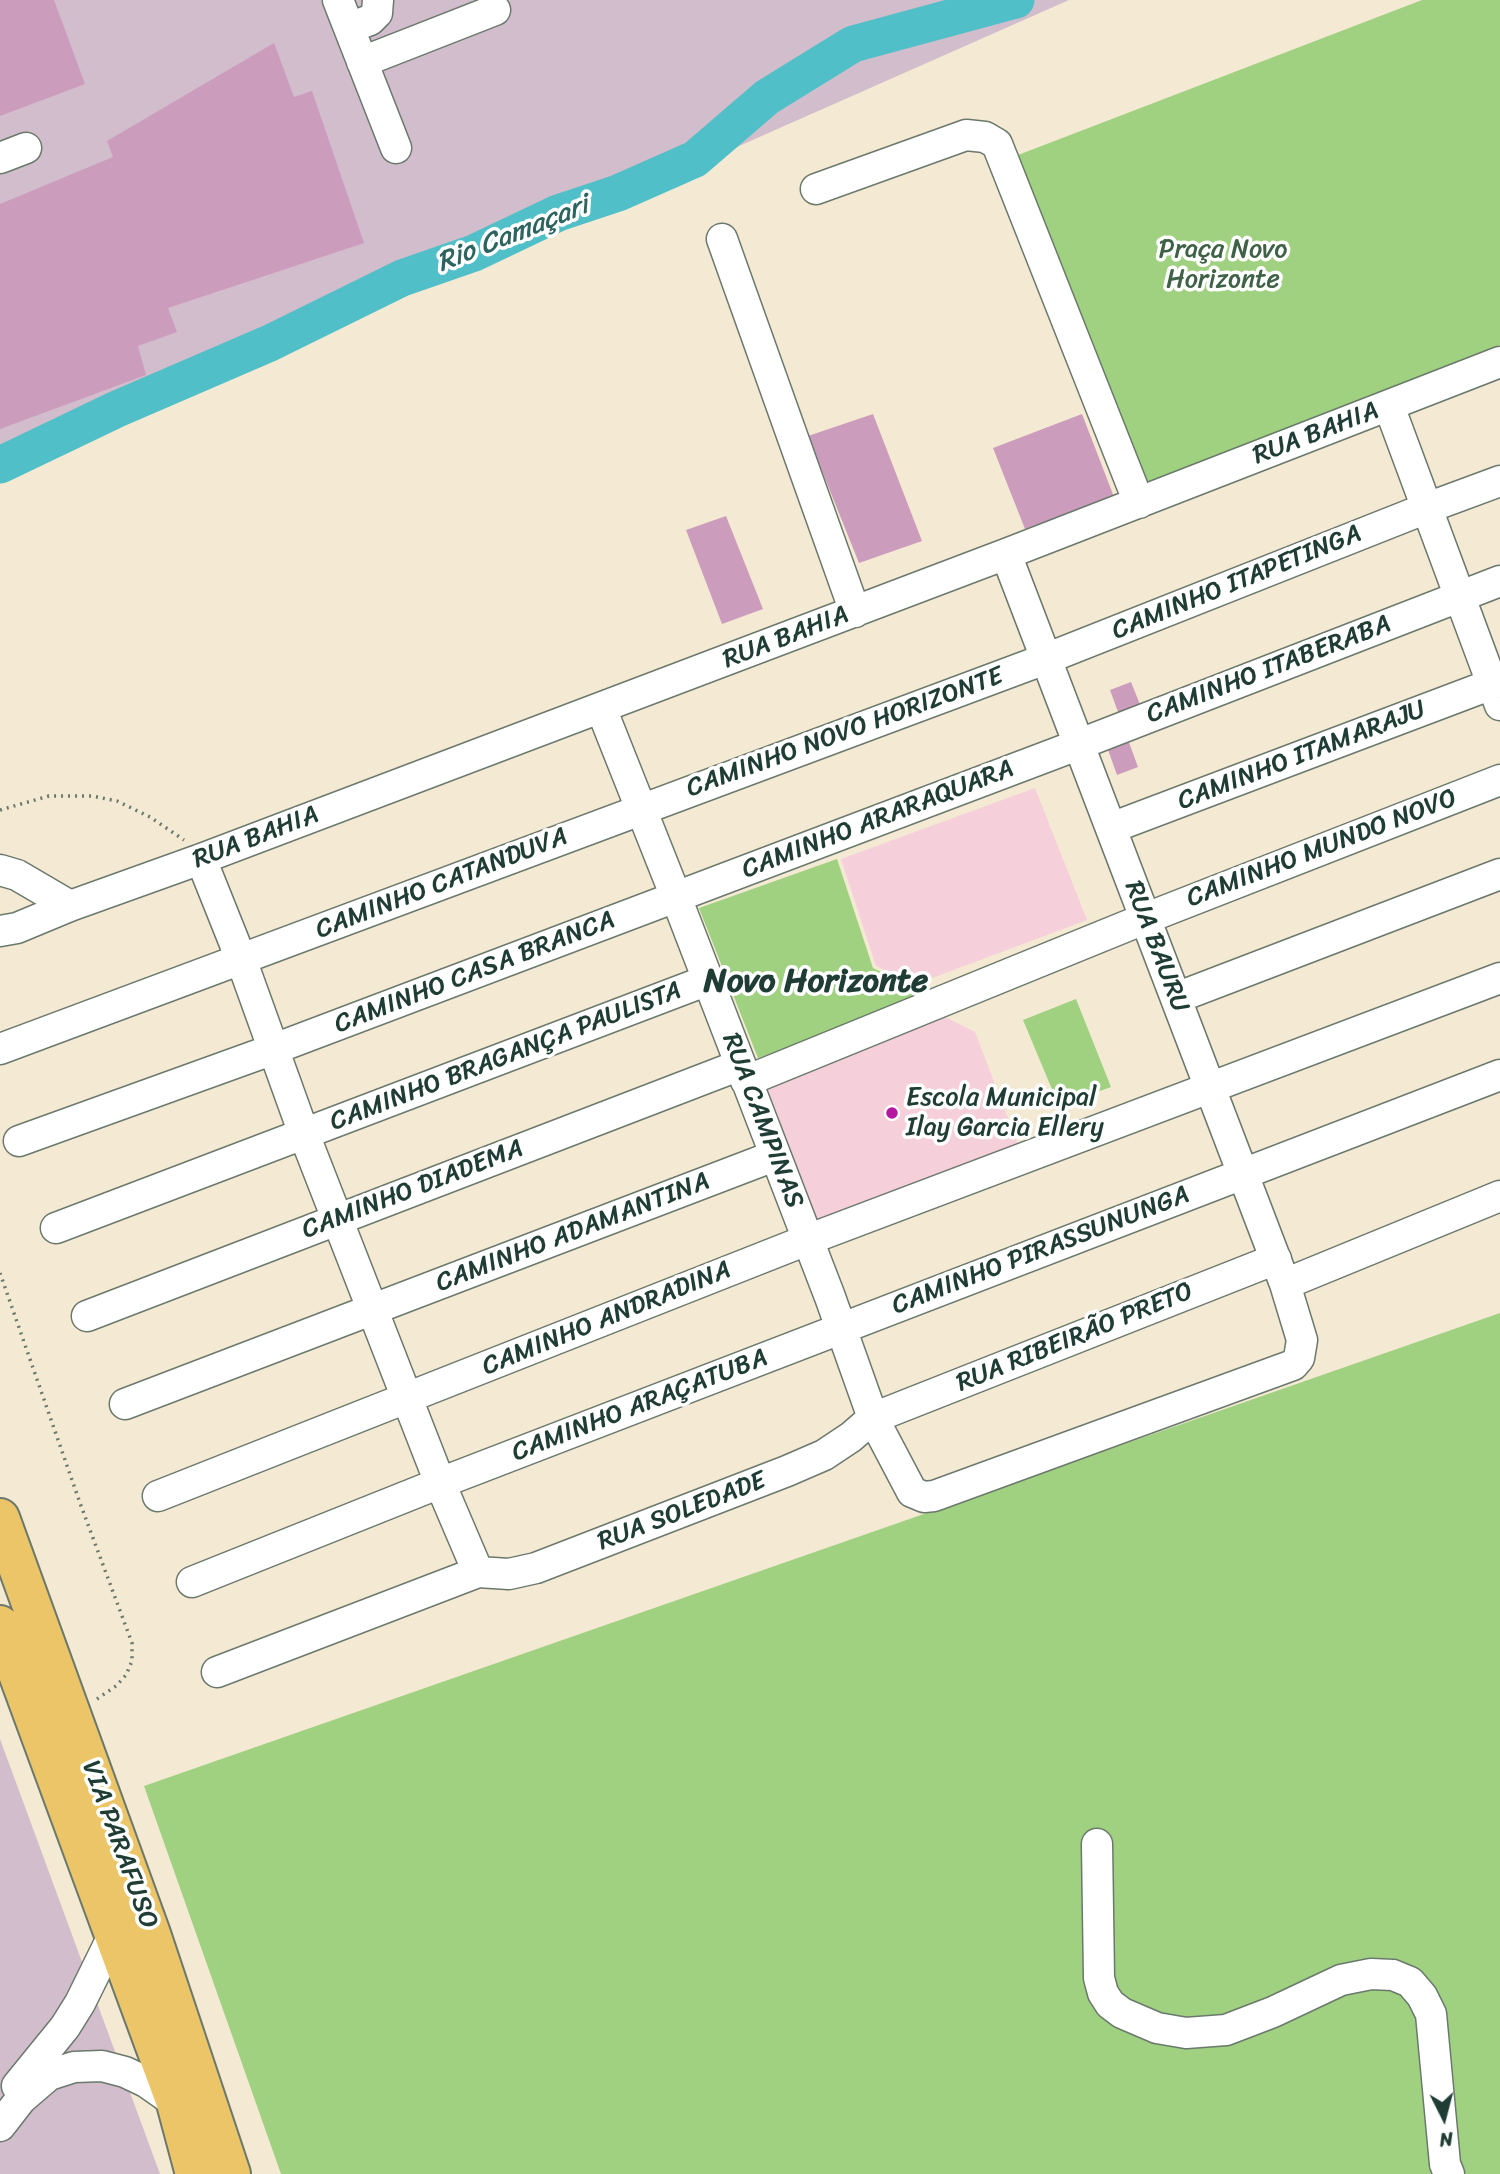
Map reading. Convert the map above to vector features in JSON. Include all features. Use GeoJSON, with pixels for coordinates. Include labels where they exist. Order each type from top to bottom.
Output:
{"type":"FeatureCollection","features":[{"type":"Feature","properties":{"kind":"highway","name":"VIA PARAFUSO"},"geometry":{"type":"LineString","coordinates":[[0,1518],[151,1934],[231,2174]]}},
{"type":"Feature","properties":{"kind":"highway","name":"VIA PARAFUSO"},"geometry":{"type":"LineString","coordinates":[[0,1625],[176,2104],[195,2174]]}},
{"type":"Feature","properties":{"kind":"street"},"geometry":{"type":"LineString","coordinates":[[338,0],[396,148]]}},
{"type":"Feature","properties":{"kind":"street"},"geometry":{"type":"LineString","coordinates":[[349,28],[370,20],[377,13],[377,0]]}},
{"type":"Feature","properties":{"kind":"street"},"geometry":{"type":"LineString","coordinates":[[362,62],[495,10]]}},
{"type":"Feature","properties":{"kind":"street"},"geometry":{"type":"LineString","coordinates":[[816,189],[966,135],[985,137],[997,144],[1139,503]]}},
{"type":"Feature","properties":{"kind":"street"},"geometry":{"type":"LineString","coordinates":[[722,239],[855,612]]}},
{"type":"Feature","properties":{"kind":"street","name":"RUA BAHIA"},"geometry":{"type":"LineString","coordinates":[[0,931],[17,928],[855,612],[1500,362]]}},
{"type":"Feature","properties":{"kind":"street"},"geometry":{"type":"LineString","coordinates":[[1389,406],[1458,596],[1497,690]]}},
{"type":"Feature","properties":{"kind":"street","name":"CAMINHO ITAPETINGA"},"geometry":{"type":"LineString","coordinates":[[1048,658],[1500,481]]}},
{"type":"Feature","properties":{"kind":"street","name":"RUA BAURU"},"geometry":{"type":"LineString","coordinates":[[1006,554],[1281,1271],[1302,1340]]}},
{"type":"Feature","properties":{"kind":"street","name":"CAMINHO ITABERABA"},"geometry":{"type":"LineString","coordinates":[[1080,744],[1500,581]]}},
{"type":"Feature","properties":{"kind":"street","name":"CAMINHO NOVO HORIZONTE"},"geometry":{"type":"LineString","coordinates":[[642,808],[1048,658]]}},
{"type":"Feature","properties":{"kind":"street","name":"CAMINHO ITAMARAJU"},"geometry":{"type":"LineString","coordinates":[[1111,828],[1497,690]]}},
{"type":"Feature","properties":{"kind":"street","name":"RUA CAMPINAS"},"geometry":{"type":"LineString","coordinates":[[601,708],[677,897],[873,1418],[912,1492],[924,1497],[934,1496],[1293,1365],[1299,1358],[1302,1340]]}},
{"type":"Feature","properties":{"kind":"street","name":"CAMINHO ARARAQUARA"},"geometry":{"type":"LineString","coordinates":[[677,897],[1080,744]]}},
{"type":"Feature","properties":{"kind":"street","name":"CAMINHO MUNDO NOVO"},"geometry":{"type":"LineString","coordinates":[[743,1073],[1500,780]]}},
{"type":"Feature","properties":{"kind":"street","name":"CAMINHO CATANDUVA"},"geometry":{"type":"LineString","coordinates":[[0,1048],[642,808]]}},
{"type":"Feature","properties":{"kind":"street"},"geometry":{"type":"LineString","coordinates":[[201,859],[241,959],[304,1134],[440,1483],[478,1572],[217,1672]]}},
{"type":"Feature","properties":{"kind":"street"},"geometry":{"type":"LineString","coordinates":[[0,870],[16,875],[70,906]]}},
{"type":"Feature","properties":{"kind":"street"},"geometry":{"type":"LineString","coordinates":[[1176,998],[1500,874]]}},
{"type":"Feature","properties":{"kind":"street","name":"CAMINHO CASA BRANCA"},"geometry":{"type":"LineString","coordinates":[[19,1141],[274,1049],[677,897]]}},
{"type":"Feature","properties":{"kind":"street","name":"CAMINHO ANDRADINA"},"geometry":{"type":"LineString","coordinates":[[158,1496],[807,1240],[1500,978]]}},
{"type":"Feature","properties":{"kind":"street","name":"CAMINHO BRAGANÇA PAULISTA"},"geometry":{"type":"LineString","coordinates":[[56,1228],[708,980]]}},
{"type":"Feature","properties":{"kind":"street","name":"CAMINHO DIADEMA"},"geometry":{"type":"LineString","coordinates":[[87,1316],[338,1219],[743,1073]]}},
{"type":"Feature","properties":{"kind":"street","name":"CAMINHO PIRASSUNUNGA"},"geometry":{"type":"LineString","coordinates":[[840,1329],[1500,1075]]}},
{"type":"Feature","properties":{"kind":"street","name":"CAMINHO ADAMANTINA"},"geometry":{"type":"LineString","coordinates":[[125,1404],[774,1156]]}},
{"type":"Feature","properties":{"kind":"street","name":"RUA RIBEIRÃO PRETO"},"geometry":{"type":"LineString","coordinates":[[873,1418],[1281,1271],[1500,1196]]}},
{"type":"Feature","properties":{"kind":"street","name":"CAMINHO ARAÇATUBA"},"geometry":{"type":"LineString","coordinates":[[192,1583],[440,1483],[840,1329]]}},
{"type":"Feature","properties":{"kind":"street","name":"RUA SOLEDADE"},"geometry":{"type":"LineString","coordinates":[[478,1572],[509,1574],[536,1569],[824,1455],[873,1418]]}},
{"type":"Feature","properties":{"kind":"street"},"geometry":{"type":"LineString","coordinates":[[1097,1844],[1099,1978],[1103,1993],[1110,2004],[1122,2013],[1167,2030],[1186,2033],[1226,2030],[1273,2012],[1341,1980],[1371,1974],[1393,1975],[1410,1982],[1422,1996],[1431,2014],[1445,2164],[1449,2174]]}},
{"type":"Feature","properties":{"kind":"street"},"geometry":{"type":"LineString","coordinates":[[0,2126],[12,2099],[65,2027],[94,1978],[114,1934]]}},
{"type":"Feature","properties":{"kind":"street"},"geometry":{"type":"LineString","coordinates":[[12,2099],[50,2075],[74,2067],[102,2066],[125,2071],[146,2082],[176,2104]]}},
{"type":"Feature","properties":{"kind":"path"},"geometry":{"type":"LineString","coordinates":[[0,810],[49,796],[92,796],[117,801],[150,817],[176,834],[201,859]]}},
{"type":"Feature","properties":{"kind":"path"},"geometry":{"type":"LineString","coordinates":[[0,1273],[79,1503],[132,1643],[132,1661],[126,1675],[116,1686],[72,1715]]}},
{"type":"Feature","properties":{"kind":"shaded area"},"geometry":{"type":"Polygon","coordinates":[[[0,0],[1069,0],[0,473],[0,0]]]}},
{"type":"Feature","properties":{"kind":"shaded area"},"geometry":{"type":"Polygon","coordinates":[[[1035,788],[1087,920],[916,984],[876,966],[841,859],[1035,788]]]}},
{"type":"Feature","properties":{"kind":"shaded area","name":"Escola Municipal Ilay Garcia Ellery"},"geometry":{"type":"Polygon","coordinates":[[[941,1015],[975,1032],[1019,1147],[819,1225],[764,1079],[941,1015]]]}},
{"type":"Feature","properties":{"kind":"shaded area"},"geometry":{"type":"Polygon","coordinates":[[[0,1739],[160,2174],[0,2174],[0,1739]]]}},
{"type":"Feature","properties":{"kind":"green space","name":"Praça Novo Horizonte"},"geometry":{"type":"Polygon","coordinates":[[[1422,0],[1500,0],[1500,345],[1126,492],[992,165],[1422,0]]]}},
{"type":"Feature","properties":{"kind":"green space"},"geometry":{"type":"Polygon","coordinates":[[[837,859],[873,968],[930,995],[758,1058],[699,908],[837,859]]]}},
{"type":"Feature","properties":{"kind":"green space"},"geometry":{"type":"Polygon","coordinates":[[[1076,999],[1111,1087],[1059,1106],[1023,1020],[1076,999]]]}},
{"type":"Feature","properties":{"kind":"green space"},"geometry":{"type":"Polygon","coordinates":[[[1500,1313],[1500,2174],[281,2174],[144,1786],[1500,1313]]]}},
{"type":"Feature","properties":{"kind":"building"},"geometry":{"type":"Polygon","coordinates":[[[0,0],[54,0],[85,84],[0,116],[0,0]]]}},
{"type":"Feature","properties":{"kind":"building"},"geometry":{"type":"Polygon","coordinates":[[[274,43],[294,97],[312,91],[364,243],[168,308],[177,332],[138,346],[146,375],[0,429],[0,204],[113,157],[107,141],[274,43]]]}},
{"type":"Feature","properties":{"kind":"building"},"geometry":{"type":"Polygon","coordinates":[[[873,414],[922,541],[859,563],[808,436],[873,414]]]}},
{"type":"Feature","properties":{"kind":"building"},"geometry":{"type":"Polygon","coordinates":[[[1082,414],[1114,497],[1025,529],[993,448],[1082,414]]]}},
{"type":"Feature","properties":{"kind":"building"},"geometry":{"type":"Polygon","coordinates":[[[726,516],[763,609],[722,624],[686,530],[726,516]]]}},
{"type":"Feature","properties":{"kind":"building"},"geometry":{"type":"Polygon","coordinates":[[[1131,682],[1143,712],[1121,720],[1110,690],[1131,682]]]}},
{"type":"Feature","properties":{"kind":"building"},"geometry":{"type":"Polygon","coordinates":[[[1127,737],[1138,767],[1117,775],[1106,744],[1127,737]]]}},
{"type":"Feature","properties":{"kind":"waterway","name":"Rio Camaçari"},"geometry":{"type":"LineString","coordinates":[[0,465],[117,409],[270,343],[402,278],[474,253],[558,213],[618,193],[695,159],[767,97],[853,44],[1016,0]]}},
{"type":"Feature","properties":{"kind":"place","name":"Escola Municipal Ilay Garcia Ellery"},"geometry":{"type":"Point","coordinates":[892,1113]}},
{"type":"Feature","properties":{"kind":"district","name":"Novo Horizonte"},"geometry":{"type":"Point","coordinates":[816,983]}}]}
